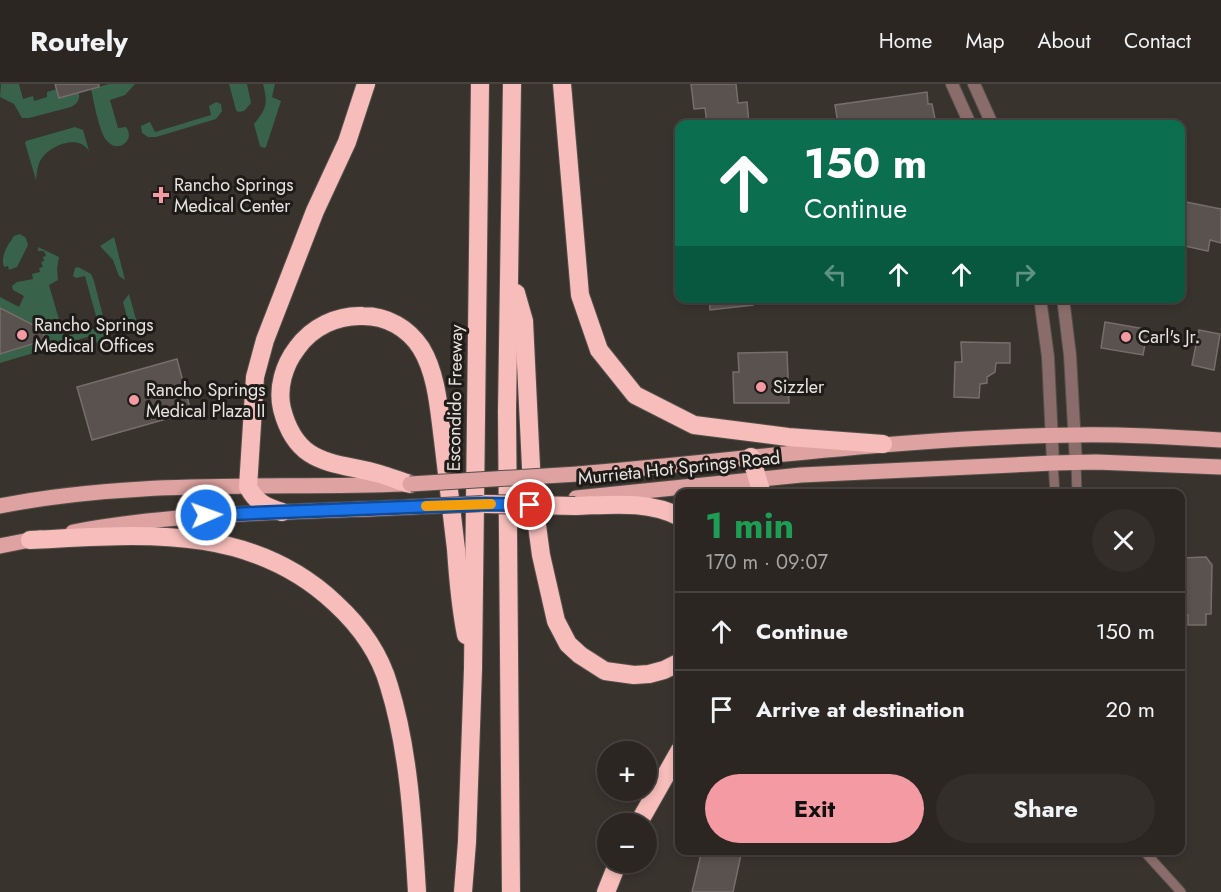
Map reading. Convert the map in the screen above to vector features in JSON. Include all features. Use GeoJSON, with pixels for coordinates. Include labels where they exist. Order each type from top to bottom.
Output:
{"type":"FeatureCollection","features":[{"type":"Feature","properties":{"kind":"highway"},"geometry":{"type":"LineString","coordinates":[[282,512],[263,506],[254,498],[248,487],[255,377],[264,340],[315,211],[347,142],[366,84]]}},
{"type":"Feature","properties":{"kind":"highway","name":"Escondido Freeway"},"geometry":{"type":"LineString","coordinates":[[463,892],[468,842],[473,669],[480,84]]}},
{"type":"Feature","properties":{"kind":"highway"},"geometry":{"type":"LineString","coordinates":[[511,892],[507,424],[511,275],[512,84]]}},
{"type":"Feature","properties":{"kind":"highway"},"geometry":{"type":"LineString","coordinates":[[562,84],[580,295],[599,350],[635,395],[694,425],[788,437],[884,444]]}},
{"type":"Feature","properties":{"kind":"highway"},"geometry":{"type":"LineString","coordinates":[[511,275],[524,321],[532,488],[541,555],[556,621],[568,644],[580,655],[605,671],[634,675],[649,674],[675,664]]}},
{"type":"Feature","properties":{"kind":"highway"},"geometry":{"type":"LineString","coordinates":[[410,484],[379,474],[330,464],[310,454],[291,431],[282,406],[282,379],[287,364],[311,332],[343,318],[357,316],[382,318],[405,331],[424,355],[435,389],[454,537],[459,601],[473,669]]}},
{"type":"Feature","properties":{"kind":"highway"},"geometry":{"type":"LineString","coordinates":[[752,457],[760,486]]}},
{"type":"Feature","properties":{"kind":"highway"},"geometry":{"type":"LineString","coordinates":[[485,504],[575,502],[659,508],[675,515]]}},
{"type":"Feature","properties":{"kind":"highway"},"geometry":{"type":"LineString","coordinates":[[30,540],[116,536],[208,541],[247,550],[286,566],[319,588],[346,613],[360,630],[371,646],[388,683],[398,718],[413,822],[417,892]]}},
{"type":"Feature","properties":{"kind":"highway"},"geometry":{"type":"LineString","coordinates":[[644,813],[675,759]]}},
{"type":"Feature","properties":{"kind":"highway"},"geometry":{"type":"LineString","coordinates":[[606,892],[614,873]]}},
{"type":"Feature","properties":{"kind":"main road","name":"Murrieta Hot Springs Road"},"geometry":{"type":"LineString","coordinates":[[0,506],[107,490],[173,486],[410,484],[578,474],[884,444],[1052,435],[1221,440]]}},
{"type":"Feature","properties":{"kind":"main road","name":"Murrieta Hot Springs Road"},"geometry":{"type":"LineString","coordinates":[[725,489],[760,486],[801,475],[1053,463],[1221,467]]}},
{"type":"Feature","properties":{"kind":"main road","name":"Murrieta Hot Springs Road"},"geometry":{"type":"LineString","coordinates":[[575,502],[675,493]]}},
{"type":"Feature","properties":{"kind":"main road"},"geometry":{"type":"LineString","coordinates":[[0,546],[148,520],[206,515],[485,504]]}},
{"type":"Feature","properties":{"kind":"street"},"geometry":{"type":"LineString","coordinates":[[952,84],[968,120]]}},
{"type":"Feature","properties":{"kind":"street"},"geometry":{"type":"LineString","coordinates":[[974,84],[990,120]]}},
{"type":"Feature","properties":{"kind":"street"},"geometry":{"type":"LineString","coordinates":[[1041,303],[1048,357],[1054,489]]}},
{"type":"Feature","properties":{"kind":"street"},"geometry":{"type":"LineString","coordinates":[[1064,303],[1070,355],[1077,489]]}},
{"type":"Feature","properties":{"kind":"street"},"geometry":{"type":"LineString","coordinates":[[1148,855],[1181,892]]}},
{"type":"Feature","properties":{"kind":"green space"},"geometry":{"type":"Polygon","coordinates":[[[1,84],[19,84],[23,99],[33,96],[34,101],[47,97],[47,92],[57,89],[60,98],[79,93],[79,98],[71,107],[22,118],[14,104],[0,97],[1,84]]]}},
{"type":"Feature","properties":{"kind":"green space"},"geometry":{"type":"Polygon","coordinates":[[[109,84],[135,84],[125,95],[110,100],[118,128],[126,127],[129,132],[127,141],[120,146],[111,145],[104,137],[91,89],[109,84]]]}},
{"type":"Feature","properties":{"kind":"green space"},"geometry":{"type":"Polygon","coordinates":[[[229,84],[247,84],[251,103],[244,111],[236,110],[229,84]]]}},
{"type":"Feature","properties":{"kind":"green space"},"geometry":{"type":"Polygon","coordinates":[[[263,84],[275,84],[272,97],[281,101],[264,148],[260,146],[254,124],[265,106],[266,96],[263,84]]]}},
{"type":"Feature","properties":{"kind":"green space"},"geometry":{"type":"Polygon","coordinates":[[[216,102],[221,104],[222,111],[216,119],[156,137],[148,137],[142,133],[141,126],[150,122],[155,132],[211,115],[209,106],[216,102]]]}},
{"type":"Feature","properties":{"kind":"green space"},"geometry":{"type":"Polygon","coordinates":[[[75,127],[83,130],[89,151],[78,143],[71,142],[56,146],[40,161],[36,180],[26,141],[75,127]]]}},
{"type":"Feature","properties":{"kind":"green space"},"geometry":{"type":"Polygon","coordinates":[[[20,234],[26,238],[28,245],[17,267],[9,270],[8,266],[4,267],[4,255],[14,236],[20,234]]]}},
{"type":"Feature","properties":{"kind":"green space"},"geometry":{"type":"Polygon","coordinates":[[[114,237],[125,280],[119,276],[113,260],[100,246],[114,237]]]}},
{"type":"Feature","properties":{"kind":"green space"},"geometry":{"type":"Polygon","coordinates":[[[38,247],[59,257],[58,280],[49,285],[64,337],[99,327],[85,276],[76,278],[73,276],[75,268],[78,267],[91,274],[94,281],[109,340],[98,346],[94,335],[0,363],[0,354],[45,340],[43,330],[0,308],[0,297],[19,307],[24,296],[13,290],[12,286],[17,282],[33,279],[32,274],[40,272],[39,268],[43,267],[41,262],[46,256],[44,251],[38,251],[38,247]]]}},
{"type":"Feature","properties":{"kind":"green space"},"geometry":{"type":"Polygon","coordinates":[[[129,294],[137,323],[129,325],[123,302],[129,294]]]}},
{"type":"Feature","properties":{"kind":"building"},"geometry":{"type":"Polygon","coordinates":[[[55,84],[99,84],[99,87],[59,98],[55,84]]]}},
{"type":"Feature","properties":{"kind":"building"},"geometry":{"type":"Polygon","coordinates":[[[691,84],[736,84],[738,103],[747,102],[749,120],[706,120],[705,108],[694,109],[691,84]]]}},
{"type":"Feature","properties":{"kind":"building"},"geometry":{"type":"Polygon","coordinates":[[[927,92],[928,104],[932,104],[935,120],[837,120],[835,105],[927,92]]]}},
{"type":"Feature","properties":{"kind":"building"},"geometry":{"type":"Polygon","coordinates":[[[1186,202],[1221,209],[1221,243],[1210,240],[1208,251],[1185,246],[1186,202]]]}},
{"type":"Feature","properties":{"kind":"building"},"geometry":{"type":"Polygon","coordinates":[[[709,303],[753,303],[753,305],[710,310],[709,303]]]}},
{"type":"Feature","properties":{"kind":"building","name":"Rancho Springs Medical Offices"},"geometry":{"type":"Polygon","coordinates":[[[0,308],[43,330],[45,340],[0,354],[0,308]]]}},
{"type":"Feature","properties":{"kind":"building","name":"Carl's Jr."},"geometry":{"type":"Polygon","coordinates":[[[1105,322],[1151,330],[1143,355],[1101,348],[1105,322]]]}},
{"type":"Feature","properties":{"kind":"building"},"geometry":{"type":"Polygon","coordinates":[[[1199,330],[1220,334],[1214,370],[1192,365],[1199,330]]]}},
{"type":"Feature","properties":{"kind":"building"},"geometry":{"type":"Polygon","coordinates":[[[961,342],[1010,343],[1010,363],[996,363],[995,372],[987,377],[987,383],[980,384],[979,398],[954,397],[955,362],[962,362],[961,342]]]}},
{"type":"Feature","properties":{"kind":"building","name":"Sizzler"},"geometry":{"type":"Polygon","coordinates":[[[787,352],[789,403],[734,403],[733,372],[739,372],[738,353],[787,352]]]}},
{"type":"Feature","properties":{"kind":"building","name":"Rancho Springs Medical Plaza II"},"geometry":{"type":"Polygon","coordinates":[[[177,359],[191,412],[92,440],[77,387],[177,359]]]}},
{"type":"Feature","properties":{"kind":"building"},"geometry":{"type":"Polygon","coordinates":[[[1206,557],[1212,565],[1211,614],[1206,614],[1206,625],[1188,625],[1188,615],[1185,615],[1185,558],[1206,557]]]}},
{"type":"Feature","properties":{"kind":"building"},"geometry":{"type":"Polygon","coordinates":[[[701,855],[741,855],[733,892],[692,892],[701,855]]]}},
{"type":"Feature","properties":{"kind":"slow traffic"},"geometry":{"type":"LineString","coordinates":[[426,506],[491,504]]}},
{"type":"Feature","properties":{"kind":"place","name":"Rancho Springs Medical Center"},"geometry":{"type":"Point","coordinates":[161,195]}},
{"type":"Feature","properties":{"kind":"place","name":"Rancho Springs Medical Offices"},"geometry":{"type":"Point","coordinates":[22,335]}},
{"type":"Feature","properties":{"kind":"place","name":"Carl's Jr."},"geometry":{"type":"Point","coordinates":[1126,337]}},
{"type":"Feature","properties":{"kind":"place","name":"Sizzler"},"geometry":{"type":"Point","coordinates":[761,387]}},
{"type":"Feature","properties":{"kind":"place","name":"Rancho Springs Medical Plaza II"},"geometry":{"type":"Point","coordinates":[134,400]}},
{"type":"Feature","properties":{"kind":"route"},"geometry":{"type":"LineString","coordinates":[[206,515],[485,504],[530,505]]}}]}
